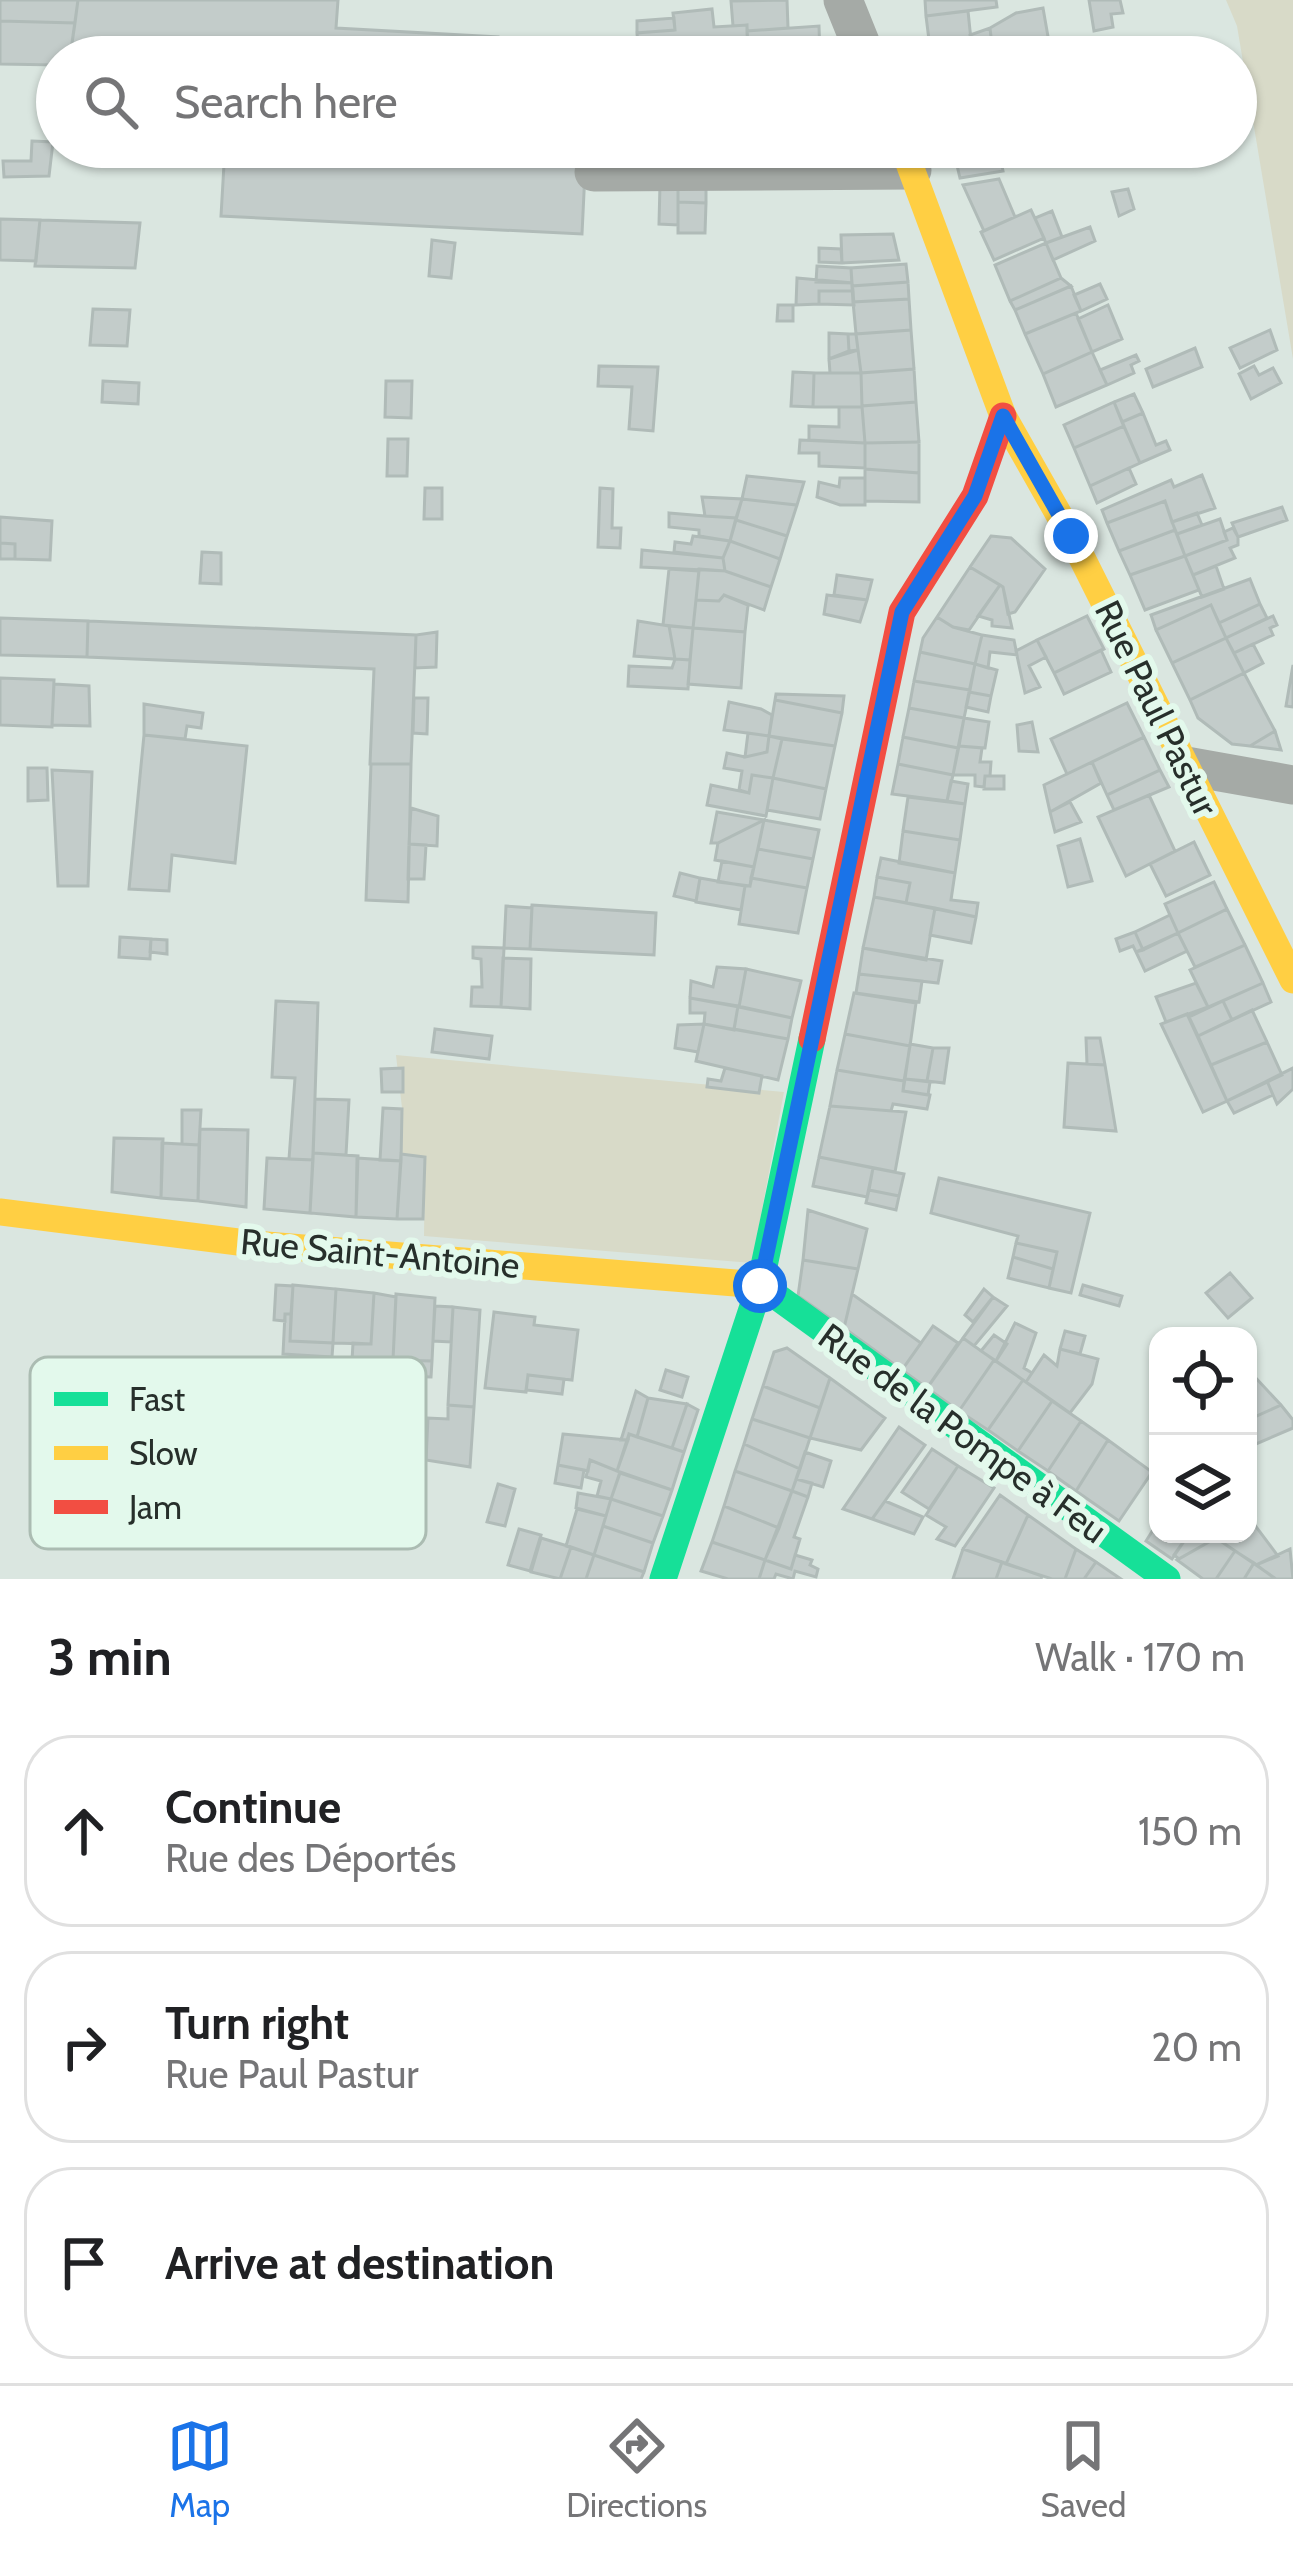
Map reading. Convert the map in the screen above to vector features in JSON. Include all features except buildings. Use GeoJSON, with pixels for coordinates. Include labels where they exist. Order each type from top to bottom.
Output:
{"type":"FeatureCollection","features":[{"type":"Feature","properties":{"kind":"street"},"geometry":{"type":"LineString","coordinates":[[843,0],[858,36]]}},
{"type":"Feature","properties":{"kind":"street","name":"Rue Paul Pastur"},"geometry":{"type":"LineString","coordinates":[[594,172],[691,168]]}},
{"type":"Feature","properties":{"kind":"street","name":"Rue Paul Pastur"},"geometry":{"type":"LineString","coordinates":[[911,168],[1003,416],[1071,536],[1293,980]]}},
{"type":"Feature","properties":{"kind":"street"},"geometry":{"type":"LineString","coordinates":[[664,1579],[760,1286],[902,612],[975,496],[1003,416]]}},
{"type":"Feature","properties":{"kind":"street"},"geometry":{"type":"LineString","coordinates":[[1186,766],[1293,784]]}},
{"type":"Feature","properties":{"kind":"street","name":"Rue Saint-Antoine"},"geometry":{"type":"LineString","coordinates":[[0,1212],[254,1244],[760,1286]]}},
{"type":"Feature","properties":{"kind":"street","name":"Rue de la Pompe à Feu"},"geometry":{"type":"LineString","coordinates":[[760,1286],[1166,1579]]}},
{"type":"Feature","properties":{"kind":"green space"},"geometry":{"type":"Polygon","coordinates":[[[1226,0],[1293,0],[1293,359],[1257,145],[1257,36],[1239,36],[1226,0]]]}},
{"type":"Feature","properties":{"kind":"green space"},"geometry":{"type":"Polygon","coordinates":[[[396,1055],[784,1092],[752,1263],[424,1236],[425,1157],[401,1154],[396,1055]]]}},
{"type":"Feature","properties":{"kind":"traffic: fast"},"geometry":{"type":"LineString","coordinates":[[663,1579],[760,1285],[812,1039]]}},
{"type":"Feature","properties":{"kind":"traffic: fast"},"geometry":{"type":"LineString","coordinates":[[769,1291],[1167,1579]]}},
{"type":"Feature","properties":{"kind":"traffic: slow"},"geometry":{"type":"LineString","coordinates":[[911,168],[1003,416],[1071,536],[1293,980]]}},
{"type":"Feature","properties":{"kind":"traffic: slow"},"geometry":{"type":"LineString","coordinates":[[0,1212],[254,1244],[760,1285],[769,1291]]}},
{"type":"Feature","properties":{"kind":"traffic: jam"},"geometry":{"type":"LineString","coordinates":[[812,1039],[902,612],[975,496],[1003,416]]}},
{"type":"Feature","properties":{"kind":"route"},"geometry":{"type":"LineString","coordinates":[[760,1286],[902,612],[975,496],[1003,416],[1071,536]]}}]}
